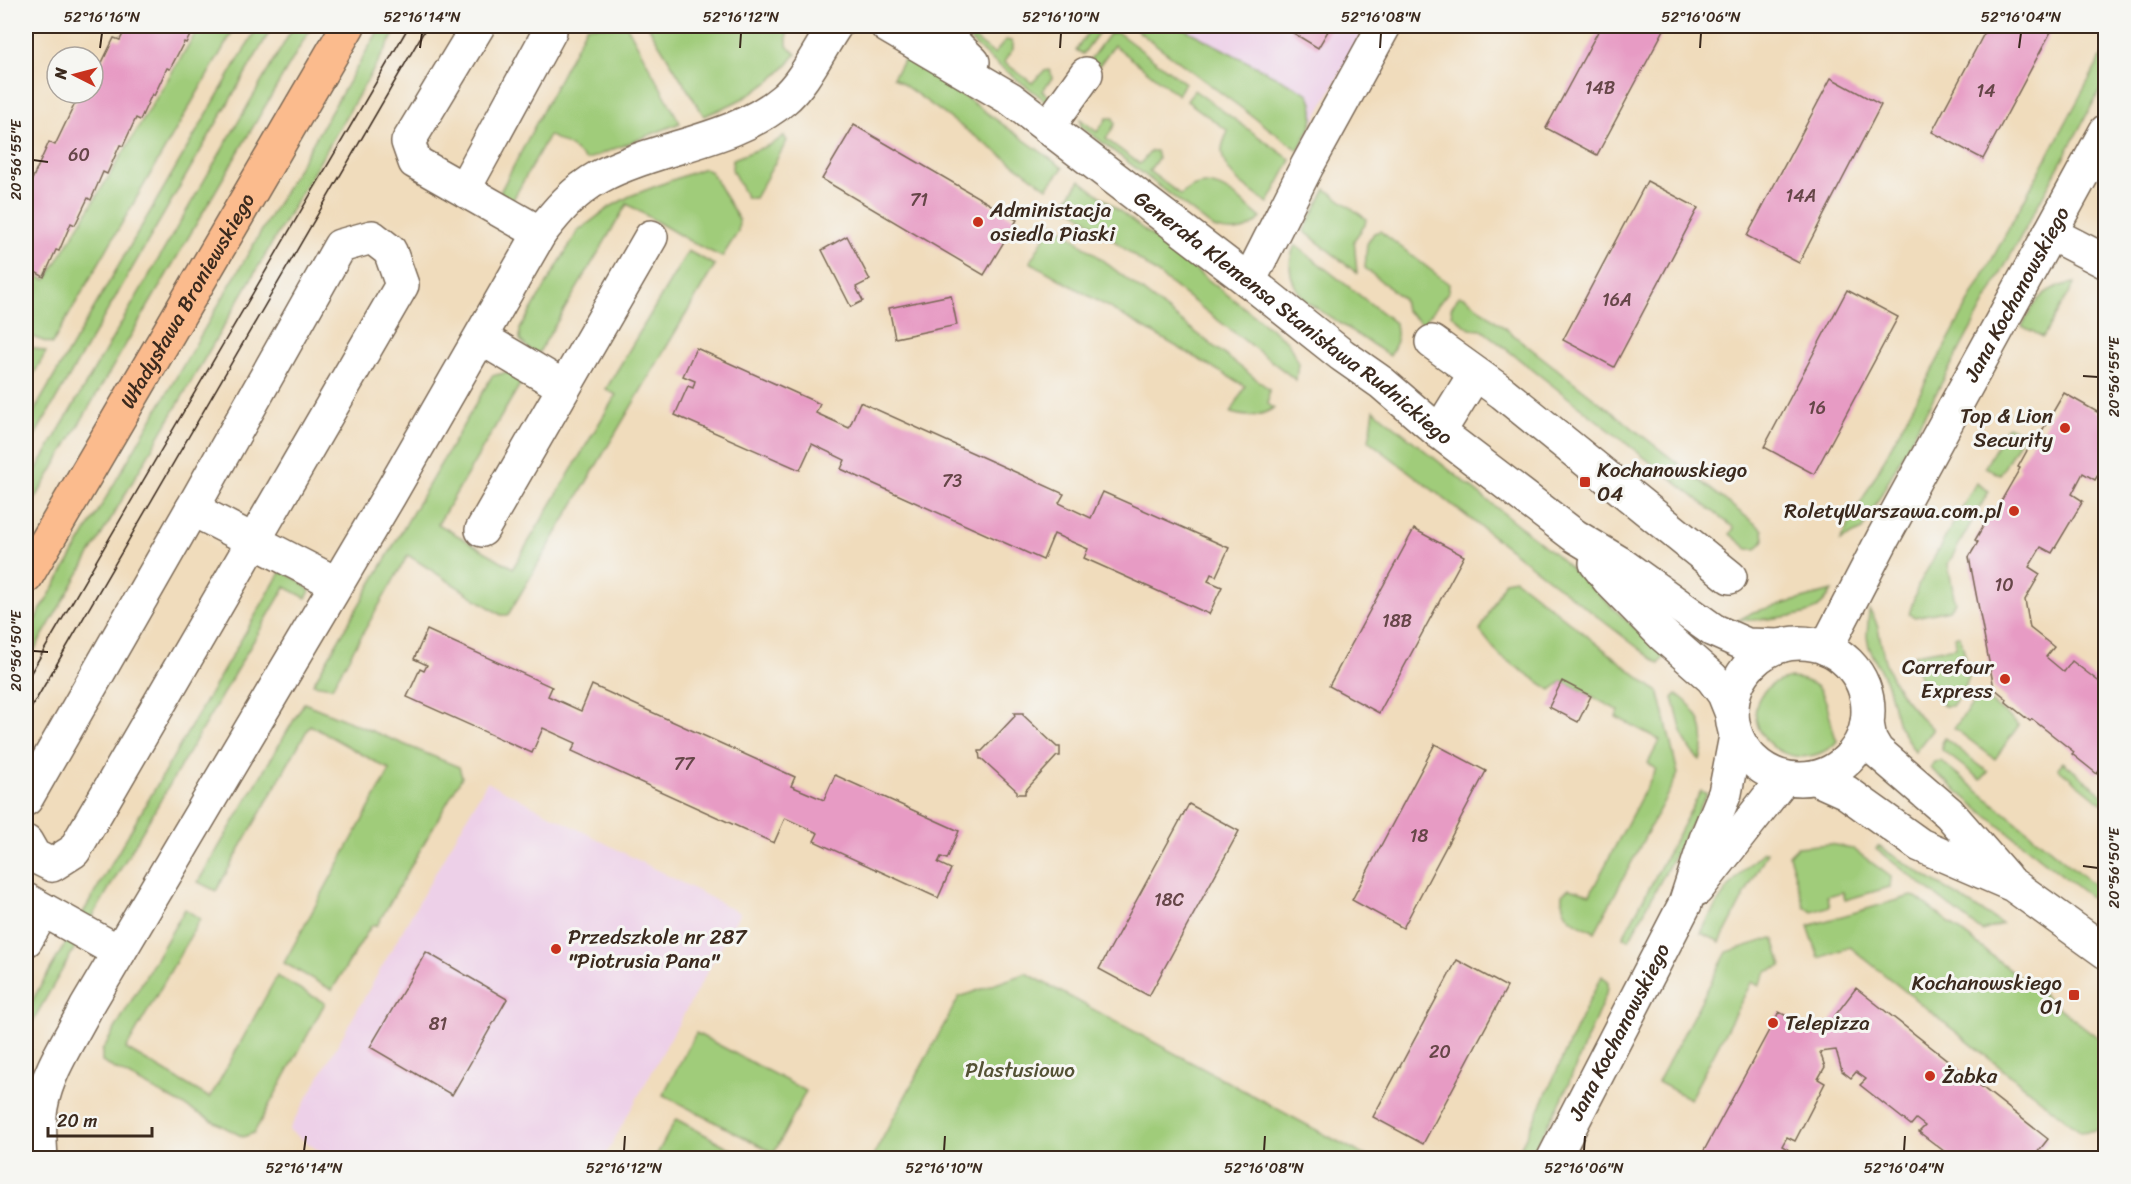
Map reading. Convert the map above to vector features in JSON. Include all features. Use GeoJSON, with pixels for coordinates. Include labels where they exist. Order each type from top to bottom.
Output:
{"type":"FeatureCollection","features":[{"type":"Feature","properties":{"kind":"main road","name":"Władysława Broniewskiego"},"geometry":{"type":"LineString","coordinates":[[26,578],[348,26]]}},
{"type":"Feature","properties":{"kind":"street"},"geometry":{"type":"LineString","coordinates":[[478,26],[408,142],[415,162],[540,233]]}},
{"type":"Feature","properties":{"kind":"street"},"geometry":{"type":"LineString","coordinates":[[464,189],[550,31],[549,26]]}},
{"type":"Feature","properties":{"kind":"street"},"geometry":{"type":"LineString","coordinates":[[41,1158],[39,1131],[41,1105],[49,1079],[86,1008],[337,584],[540,233],[564,203],[598,177],[734,128],[770,110],[785,99],[798,83],[835,26]]}},
{"type":"Feature","properties":{"kind":"street","name":"Generała Klemensa Stanisława Rudnickiego"},"geometry":{"type":"LineString","coordinates":[[887,26],[1011,99],[1342,355],[1382,383],[1439,432],[1575,536],[1618,562],[1713,630],[1747,645],[1780,646]]}},
{"type":"Feature","properties":{"kind":"street","name":"Generała Klemensa Stanisława Rudnickiego"},"geometry":{"type":"LineString","coordinates":[[936,26],[1011,99]]}},
{"type":"Feature","properties":{"kind":"street"},"geometry":{"type":"LineString","coordinates":[[1249,281],[1307,166],[1384,26]]}},
{"type":"Feature","properties":{"kind":"street"},"geometry":{"type":"LineString","coordinates":[[1048,127],[1086,74]]}},
{"type":"Feature","properties":{"kind":"street","name":"Jana Kochanowskiego"},"geometry":{"type":"LineString","coordinates":[[1826,648],[1883,538],[2106,131]]}},
{"type":"Feature","properties":{"kind":"street"},"geometry":{"type":"LineString","coordinates":[[2050,233],[2106,262]]}},
{"type":"Feature","properties":{"kind":"street"},"geometry":{"type":"LineString","coordinates":[[26,799],[340,246],[372,237],[390,251],[402,285],[74,851],[52,865],[34,856],[26,842]]}},
{"type":"Feature","properties":{"kind":"street"},"geometry":{"type":"LineString","coordinates":[[482,530],[651,237]]}},
{"type":"Feature","properties":{"kind":"street"},"geometry":{"type":"LineString","coordinates":[[481,338],[564,387]]}},
{"type":"Feature","properties":{"kind":"street"},"geometry":{"type":"LineString","coordinates":[[1432,342],[1503,393],[1730,577]]}},
{"type":"Feature","properties":{"kind":"street"},"geometry":{"type":"LineString","coordinates":[[1439,432],[1475,374]]}},
{"type":"Feature","properties":{"kind":"street"},"geometry":{"type":"LineString","coordinates":[[192,509],[337,584]]}},
{"type":"Feature","properties":{"kind":"street","name":"Generała Klemensa Stanisława Rudnickiego"},"geometry":{"type":"LineString","coordinates":[[1575,536],[1609,580],[1664,635],[1712,678],[1724,694],[1734,725]]}},
{"type":"Feature","properties":{"kind":"street"},"geometry":{"type":"LineString","coordinates":[[2013,885],[1949,813],[1877,751],[1870,739],[1867,700],[1860,678],[1845,660],[1826,648],[1803,643],[1780,646],[1760,656],[1744,672],[1734,692],[1734,725],[1747,755],[1754,763],[1763,769],[1846,792],[1920,845],[2013,885],[2106,952]]}},
{"type":"Feature","properties":{"kind":"street"},"geometry":{"type":"LineString","coordinates":[[1799,778],[1827,774],[1846,762],[1859,745],[1867,723]]}},
{"type":"Feature","properties":{"kind":"street","name":"Jana Kochanowskiego"},"geometry":{"type":"LineString","coordinates":[[1554,1158],[1685,904],[1706,839],[1725,793],[1734,725]]}},
{"type":"Feature","properties":{"kind":"street","name":"Jana Kochanowskiego"},"geometry":{"type":"LineString","coordinates":[[1685,904],[1799,778]]}},
{"type":"Feature","properties":{"kind":"street"},"geometry":{"type":"LineString","coordinates":[[26,940],[34,905],[119,952]]}},
{"type":"Feature","properties":{"kind":"shaded area"},"geometry":{"type":"Polygon","coordinates":[[[1131,26],[1366,26],[1298,150],[1131,26]]]}},
{"type":"Feature","properties":{"kind":"shaded area","name":"Przedszkole nr 287 \"Piotrusia Pana\""},"geometry":{"type":"Polygon","coordinates":[[[487,782],[740,913],[604,1158],[329,1158],[289,1130],[487,782]]]}},
{"type":"Feature","properties":{"kind":"green space"},"geometry":{"type":"Polygon","coordinates":[[[200,26],[236,26],[52,344],[26,335],[26,271],[46,280],[200,26]]]}},
{"type":"Feature","properties":{"kind":"green space"},"geometry":{"type":"Polygon","coordinates":[[[258,26],[273,26],[26,451],[26,425],[258,26]]]}},
{"type":"Feature","properties":{"kind":"green space"},"geometry":{"type":"Polygon","coordinates":[[[294,26],[312,26],[26,515],[26,487],[294,26]]]}},
{"type":"Feature","properties":{"kind":"green space"},"geometry":{"type":"Polygon","coordinates":[[[381,26],[399,26],[26,664],[26,635],[381,26]]]}},
{"type":"Feature","properties":{"kind":"green space"},"geometry":{"type":"Polygon","coordinates":[[[587,26],[627,26],[680,123],[586,160],[571,147],[549,135],[510,205],[497,198],[587,26]]]}},
{"type":"Feature","properties":{"kind":"green space"},"geometry":{"type":"Polygon","coordinates":[[[648,26],[776,26],[787,32],[787,46],[796,54],[766,84],[730,105],[704,116],[648,26]]]}},
{"type":"Feature","properties":{"kind":"green space"},"geometry":{"type":"Polygon","coordinates":[[[955,26],[979,26],[974,38],[994,54],[1006,40],[1011,41],[1013,49],[1004,62],[1032,83],[1044,71],[1050,70],[1052,78],[1042,91],[1058,103],[1051,105],[989,58],[955,26]]]}},
{"type":"Feature","properties":{"kind":"green space"},"geometry":{"type":"Polygon","coordinates":[[[1088,26],[1102,26],[1102,28],[1083,54],[1076,50],[1091,28],[1088,26]]]}},
{"type":"Feature","properties":{"kind":"green space"},"geometry":{"type":"Polygon","coordinates":[[[1131,26],[1179,26],[1309,94],[1313,111],[1312,124],[1298,150],[1131,26]]]}},
{"type":"Feature","properties":{"kind":"green space"},"geometry":{"type":"Polygon","coordinates":[[[1117,32],[1185,83],[1178,95],[1114,45],[1098,67],[1089,61],[1109,34],[1117,32]]]}},
{"type":"Feature","properties":{"kind":"green space"},"geometry":{"type":"Polygon","coordinates":[[[2105,50],[2105,81],[1862,530],[1840,541],[2105,50]]]}},
{"type":"Feature","properties":{"kind":"green space"},"geometry":{"type":"Polygon","coordinates":[[[907,55],[1063,168],[1047,188],[893,77],[907,55]]]}},
{"type":"Feature","properties":{"kind":"green space"},"geometry":{"type":"Polygon","coordinates":[[[1194,90],[1291,160],[1268,203],[1238,181],[1227,167],[1222,150],[1228,131],[1187,101],[1194,90]]]}},
{"type":"Feature","properties":{"kind":"green space"},"geometry":{"type":"Polygon","coordinates":[[[1107,118],[1113,118],[1115,124],[1106,139],[1140,164],[1151,151],[1156,151],[1158,158],[1149,171],[1181,195],[1192,187],[1202,184],[1213,185],[1233,195],[1261,218],[1251,226],[1239,231],[1214,228],[1081,126],[1080,119],[1097,132],[1107,118]]]}},
{"type":"Feature","properties":{"kind":"green space"},"geometry":{"type":"Polygon","coordinates":[[[784,136],[787,141],[755,198],[747,198],[732,170],[733,159],[772,144],[784,136]]]}},
{"type":"Feature","properties":{"kind":"green space"},"geometry":{"type":"Polygon","coordinates":[[[704,168],[711,172],[739,220],[738,232],[722,257],[693,243],[627,204],[538,354],[520,340],[520,329],[578,231],[610,207],[630,196],[704,168]]]}},
{"type":"Feature","properties":{"kind":"green space"},"geometry":{"type":"Polygon","coordinates":[[[1080,180],[1288,342],[1298,363],[1296,380],[1065,203],[1080,180]]]}},
{"type":"Feature","properties":{"kind":"green space"},"geometry":{"type":"Polygon","coordinates":[[[1326,189],[1366,219],[1365,225],[1354,240],[1357,273],[1304,231],[1326,189]]]}},
{"type":"Feature","properties":{"kind":"green space"},"geometry":{"type":"Polygon","coordinates":[[[1053,222],[1269,389],[1268,404],[1274,408],[1253,416],[1231,413],[1245,386],[1030,262],[1053,222]]]}},
{"type":"Feature","properties":{"kind":"green space"},"geometry":{"type":"Polygon","coordinates":[[[1380,231],[1449,284],[1448,292],[1423,324],[1405,310],[1403,299],[1365,268],[1367,244],[1374,233],[1380,231]]]}},
{"type":"Feature","properties":{"kind":"green space"},"geometry":{"type":"Polygon","coordinates":[[[1295,245],[1395,323],[1397,341],[1390,356],[1301,296],[1290,268],[1295,245]]]}},
{"type":"Feature","properties":{"kind":"green space"},"geometry":{"type":"Polygon","coordinates":[[[688,251],[715,265],[508,615],[501,615],[408,555],[332,687],[313,684],[492,376],[508,372],[522,381],[438,524],[513,568],[616,395],[606,389],[688,251]]]}},
{"type":"Feature","properties":{"kind":"green space"},"geometry":{"type":"Polygon","coordinates":[[[2075,283],[2043,337],[2022,326],[2032,308],[2048,291],[2075,283]]]}},
{"type":"Feature","properties":{"kind":"green space"},"geometry":{"type":"Polygon","coordinates":[[[1459,296],[1465,297],[1763,530],[1764,540],[1756,549],[1748,549],[1730,534],[1734,528],[1482,330],[1470,329],[1452,315],[1451,308],[1459,296]]]}},
{"type":"Feature","properties":{"kind":"green space"},"geometry":{"type":"Polygon","coordinates":[[[26,345],[46,352],[26,388],[26,345]]]}},
{"type":"Feature","properties":{"kind":"green space"},"geometry":{"type":"Polygon","coordinates":[[[1374,410],[1556,555],[1665,656],[1659,664],[1369,441],[1374,410]]]}},
{"type":"Feature","properties":{"kind":"green space"},"geometry":{"type":"Polygon","coordinates":[[[2008,426],[2023,434],[2000,475],[1985,467],[2008,426]]]}},
{"type":"Feature","properties":{"kind":"green space"},"geometry":{"type":"Polygon","coordinates":[[[1976,483],[1989,491],[1948,564],[1955,602],[1949,610],[1915,617],[1909,614],[1918,586],[1976,483]]]}},
{"type":"Feature","properties":{"kind":"green space"},"geometry":{"type":"Polygon","coordinates":[[[281,571],[298,580],[310,591],[306,598],[285,587],[89,923],[80,918],[281,571]]]}},
{"type":"Feature","properties":{"kind":"green space"},"geometry":{"type":"Polygon","coordinates":[[[1515,579],[1659,693],[1678,774],[1595,932],[1571,919],[1564,909],[1562,894],[1569,888],[1590,894],[1656,769],[1648,763],[1660,740],[1616,717],[1619,711],[1563,681],[1551,690],[1500,656],[1480,631],[1505,581],[1515,579]]]}},
{"type":"Feature","properties":{"kind":"green space"},"geometry":{"type":"Polygon","coordinates":[[[1832,591],[1822,604],[1805,614],[1761,620],[1739,620],[1753,612],[1832,591]]]}},
{"type":"Feature","properties":{"kind":"green space"},"geometry":{"type":"Polygon","coordinates":[[[1869,610],[1876,622],[1884,658],[1895,683],[1911,707],[1933,729],[1915,752],[1898,725],[1887,684],[1869,647],[1867,636],[1869,610]]]}},
{"type":"Feature","properties":{"kind":"green space"},"geometry":{"type":"Polygon","coordinates":[[[1955,636],[1960,636],[1970,673],[1965,688],[1952,706],[1944,706],[1924,684],[1912,663],[1915,654],[1956,647],[1955,636]]]}},
{"type":"Feature","properties":{"kind":"green space"},"geometry":{"type":"Polygon","coordinates":[[[1790,678],[1804,680],[1814,685],[1825,699],[1837,741],[1818,754],[1798,756],[1781,752],[1767,742],[1759,728],[1756,713],[1759,698],[1770,686],[1790,678]]]}},
{"type":"Feature","properties":{"kind":"green space"},"geometry":{"type":"Polygon","coordinates":[[[1677,694],[1692,707],[1703,731],[1703,750],[1700,760],[1689,747],[1682,732],[1673,698],[1677,694]]]}},
{"type":"Feature","properties":{"kind":"green space"},"geometry":{"type":"Polygon","coordinates":[[[1984,697],[2019,725],[1995,759],[1954,728],[1977,698],[1984,697]]]}},
{"type":"Feature","properties":{"kind":"green space"},"geometry":{"type":"Polygon","coordinates":[[[304,703],[459,767],[462,777],[377,925],[371,926],[332,990],[284,963],[390,770],[310,725],[216,891],[198,882],[304,703]]]}},
{"type":"Feature","properties":{"kind":"green space"},"geometry":{"type":"Polygon","coordinates":[[[1945,738],[1988,772],[1981,780],[1942,750],[1945,738]]]}},
{"type":"Feature","properties":{"kind":"green space"},"geometry":{"type":"Polygon","coordinates":[[[1941,761],[2105,894],[2105,909],[1930,768],[1934,762],[1941,761]]]}},
{"type":"Feature","properties":{"kind":"green space"},"geometry":{"type":"Polygon","coordinates":[[[2063,762],[2105,796],[2105,806],[2058,768],[2063,762]]]}},
{"type":"Feature","properties":{"kind":"green space"},"geometry":{"type":"Polygon","coordinates":[[[1701,791],[1707,794],[1629,940],[1623,937],[1701,791]]]}},
{"type":"Feature","properties":{"kind":"green space"},"geometry":{"type":"Polygon","coordinates":[[[1829,844],[1852,848],[1891,877],[1890,887],[1845,900],[1843,892],[1827,896],[1830,906],[1812,912],[1804,906],[1789,855],[1797,847],[1829,844]]]}},
{"type":"Feature","properties":{"kind":"green space"},"geometry":{"type":"Polygon","coordinates":[[[1878,846],[2002,924],[1982,931],[1876,849],[1878,846]]]}},
{"type":"Feature","properties":{"kind":"green space"},"geometry":{"type":"Polygon","coordinates":[[[1763,852],[1767,852],[1720,942],[1701,933],[1728,890],[1763,852]]]}},
{"type":"Feature","properties":{"kind":"green space"},"geometry":{"type":"Polygon","coordinates":[[[1911,896],[1916,897],[2105,1043],[2105,1129],[2081,1132],[1850,947],[1819,958],[1808,926],[1911,896]]]}},
{"type":"Feature","properties":{"kind":"green space"},"geometry":{"type":"Polygon","coordinates":[[[185,909],[200,919],[126,1049],[210,1098],[277,976],[325,1003],[254,1133],[243,1137],[102,1062],[102,1051],[185,909]]]}},
{"type":"Feature","properties":{"kind":"green space"},"geometry":{"type":"Polygon","coordinates":[[[69,937],[78,942],[26,1033],[26,1011],[69,937]]]}},
{"type":"Feature","properties":{"kind":"green space"},"geometry":{"type":"Polygon","coordinates":[[[1772,938],[1782,966],[1766,972],[1759,985],[1752,981],[1690,1099],[1658,1082],[1727,952],[1772,938]]]}},
{"type":"Feature","properties":{"kind":"green space","name":"Plastusiowo"},"geometry":{"type":"Polygon","coordinates":[[[1026,973],[1370,1158],[872,1158],[959,997],[1026,973]]]}},
{"type":"Feature","properties":{"kind":"green space"},"geometry":{"type":"Polygon","coordinates":[[[1602,976],[1608,982],[1608,989],[1562,1099],[1529,1158],[1515,1158],[1579,1021],[1602,976]]]}},
{"type":"Feature","properties":{"kind":"green space"},"geometry":{"type":"Polygon","coordinates":[[[696,1033],[806,1091],[774,1153],[663,1095],[696,1033]]]}},
{"type":"Feature","properties":{"kind":"green space"},"geometry":{"type":"Polygon","coordinates":[[[676,1119],[748,1158],[655,1158],[676,1119]]]}},
{"type":"Feature","properties":{"kind":"building"},"geometry":{"type":"Polygon","coordinates":[[[127,26],[195,26],[170,69],[167,68],[140,120],[136,118],[107,174],[103,172],[91,200],[88,198],[75,225],[71,223],[44,277],[26,267],[26,193],[49,142],[55,145],[74,105],[105,105],[105,56],[114,38],[120,40],[127,26]]]}},
{"type":"Feature","properties":{"kind":"building"},"geometry":{"type":"Polygon","coordinates":[[[1294,26],[1331,26],[1318,48],[1290,31],[1294,26]]]}},
{"type":"Feature","properties":{"kind":"building"},"geometry":{"type":"Polygon","coordinates":[[[1601,26],[1666,26],[1597,155],[1546,128],[1601,26]]]}},
{"type":"Feature","properties":{"kind":"building"},"geometry":{"type":"Polygon","coordinates":[[[1988,26],[2054,26],[1983,159],[1932,132],[1988,26]]]}},
{"type":"Feature","properties":{"kind":"building"},"geometry":{"type":"Polygon","coordinates":[[[1831,78],[1881,105],[1799,263],[1747,236],[1831,78]]]}},
{"type":"Feature","properties":{"kind":"building"},"geometry":{"type":"Polygon","coordinates":[[[854,125],[1017,220],[984,275],[822,179],[854,125]]]}},
{"type":"Feature","properties":{"kind":"building"},"geometry":{"type":"Polygon","coordinates":[[[1647,181],[1698,208],[1614,367],[1563,340],[1647,181]]]}},
{"type":"Feature","properties":{"kind":"building"},"geometry":{"type":"Polygon","coordinates":[[[847,236],[870,280],[856,287],[863,301],[851,307],[822,250],[847,236]]]}},
{"type":"Feature","properties":{"kind":"building"},"geometry":{"type":"Polygon","coordinates":[[[1847,290],[1898,317],[1814,474],[1764,447],[1847,290]]]}},
{"type":"Feature","properties":{"kind":"building"},"geometry":{"type":"Polygon","coordinates":[[[951,295],[957,325],[895,338],[889,308],[951,295]]]}},
{"type":"Feature","properties":{"kind":"building"},"geometry":{"type":"Polygon","coordinates":[[[696,348],[820,404],[816,413],[849,428],[860,402],[1064,494],[1059,503],[1091,518],[1103,492],[1229,548],[1216,576],[1211,574],[1208,581],[1222,587],[1209,614],[1084,558],[1088,549],[1054,534],[1043,560],[841,469],[845,460],[812,444],[800,470],[675,415],[688,386],[693,388],[695,381],[683,376],[696,348]]]}},
{"type":"Feature","properties":{"kind":"building"},"geometry":{"type":"Polygon","coordinates":[[[2064,393],[2106,417],[2106,462],[2095,480],[2083,473],[2072,494],[2083,501],[2052,553],[2041,547],[2029,567],[2040,574],[2025,600],[2030,628],[2054,647],[2046,657],[2064,672],[2072,661],[2106,687],[2106,776],[2099,771],[2097,774],[2072,754],[2074,752],[2006,702],[2007,699],[1994,688],[1969,557],[1978,542],[1975,540],[1991,513],[1993,515],[2033,440],[2036,441],[2064,393]]]}},
{"type":"Feature","properties":{"kind":"building"},"geometry":{"type":"Polygon","coordinates":[[[1414,529],[1464,556],[1379,713],[1329,686],[1414,529]]]}},
{"type":"Feature","properties":{"kind":"building"},"geometry":{"type":"Polygon","coordinates":[[[427,630],[552,687],[548,696],[581,711],[592,685],[795,777],[791,786],[824,800],[835,775],[959,831],[947,859],[941,857],[938,863],[951,869],[938,898],[814,841],[818,833],[785,818],[774,843],[572,751],[576,743],[543,728],[532,753],[407,697],[420,669],[424,671],[427,665],[414,659],[427,630]]]}},
{"type":"Feature","properties":{"kind":"building"},"geometry":{"type":"Polygon","coordinates":[[[1562,681],[1591,696],[1578,722],[1549,707],[1562,681]]]}},
{"type":"Feature","properties":{"kind":"building"},"geometry":{"type":"Polygon","coordinates":[[[1014,713],[1023,713],[1057,747],[1060,747],[1060,756],[1057,756],[1025,791],[1025,794],[1017,794],[1017,791],[980,759],[979,751],[982,751],[1015,716],[1014,713]]]}},
{"type":"Feature","properties":{"kind":"building"},"geometry":{"type":"Polygon","coordinates":[[[1435,744],[1486,771],[1403,928],[1352,900],[1435,744]]]}},
{"type":"Feature","properties":{"kind":"building"},"geometry":{"type":"Polygon","coordinates":[[[1189,804],[1239,831],[1149,996],[1099,969],[1189,804]]]}},
{"type":"Feature","properties":{"kind":"building"},"geometry":{"type":"Polygon","coordinates":[[[426,952],[507,999],[452,1095],[370,1047],[426,952]]]}},
{"type":"Feature","properties":{"kind":"building"},"geometry":{"type":"Polygon","coordinates":[[[1457,960],[1507,987],[1423,1144],[1373,1117],[1457,960]]]}},
{"type":"Feature","properties":{"kind":"building"},"geometry":{"type":"Polygon","coordinates":[[[1856,988],[2048,1139],[2033,1158],[1953,1158],[1919,1132],[1925,1126],[1916,1119],[1911,1125],[1860,1085],[1866,1079],[1856,1072],[1851,1078],[1842,1071],[1836,1050],[1820,1052],[1825,1067],[1818,1079],[1825,1083],[1795,1141],[1787,1137],[1782,1146],[1789,1150],[1785,1158],[1700,1158],[1779,1012],[1812,1029],[1828,1025],[1856,988]]]}},
{"type":"Feature","properties":{"kind":"tram line"},"geometry":{"type":"LineString","coordinates":[[26,681],[409,26]]}},
{"type":"Feature","properties":{"kind":"tram line"},"geometry":{"type":"LineString","coordinates":[[26,717],[427,26]]}},
{"type":"Feature","properties":{"kind":"place","name":"Administacja osiedla Piaski"},"geometry":{"type":"Point","coordinates":[978,222]}},
{"type":"Feature","properties":{"kind":"place","name":"Top & Lion Security"},"geometry":{"type":"Point","coordinates":[2065,428]}},
{"type":"Feature","properties":{"kind":"place","name":"Kochanowskiego 04"},"geometry":{"type":"Point","coordinates":[1585,482]}},
{"type":"Feature","properties":{"kind":"place","name":"RoletyWarszawa.com.pl"},"geometry":{"type":"Point","coordinates":[2014,511]}},
{"type":"Feature","properties":{"kind":"place","name":"Carrefour Express"},"geometry":{"type":"Point","coordinates":[2005,679]}},
{"type":"Feature","properties":{"kind":"place","name":"Przedszkole nr 287 \"Piotrusia Pana\""},"geometry":{"type":"Point","coordinates":[556,949]}},
{"type":"Feature","properties":{"kind":"place","name":"Kochanowskiego 01"},"geometry":{"type":"Point","coordinates":[2074,995]}},
{"type":"Feature","properties":{"kind":"place","name":"Telepizza"},"geometry":{"type":"Point","coordinates":[1773,1023]}},
{"type":"Feature","properties":{"kind":"place","name":"Żabka"},"geometry":{"type":"Point","coordinates":[1930,1076]}}]}
